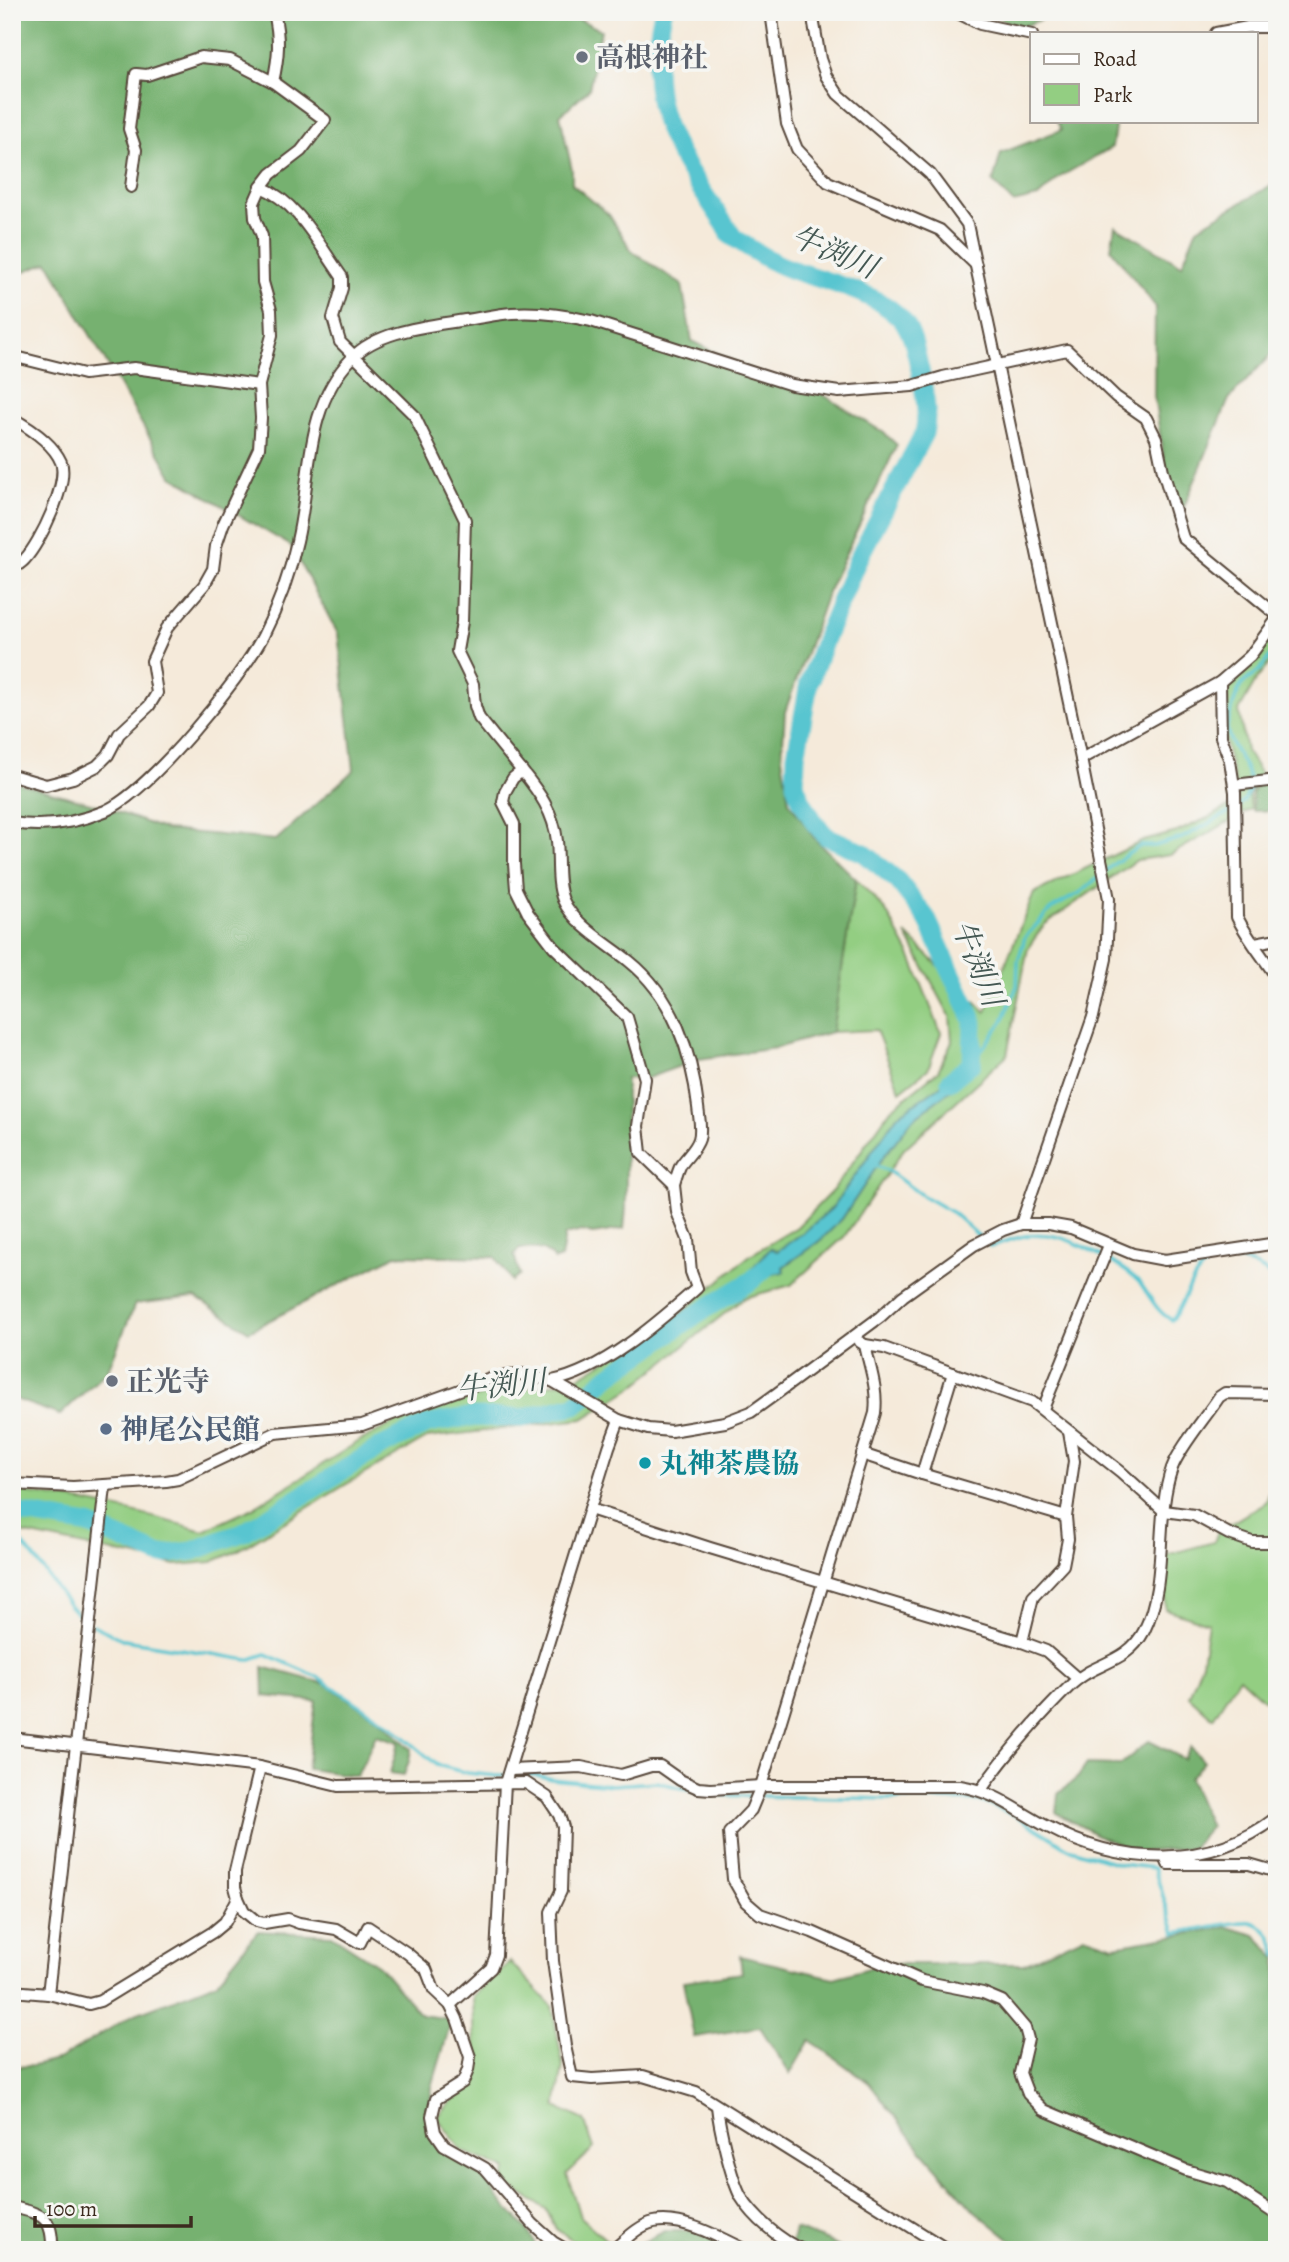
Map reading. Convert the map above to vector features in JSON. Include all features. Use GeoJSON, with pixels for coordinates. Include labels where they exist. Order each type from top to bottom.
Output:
{"type":"FeatureCollection","features":[{"type":"Feature","properties":{"kind":"street"},"geometry":{"type":"LineString","coordinates":[[273,82],[279,54],[279,33],[274,12]]}},
{"type":"Feature","properties":{"kind":"street"},"geometry":{"type":"LineString","coordinates":[[771,12],[787,124],[797,149],[828,182],[940,230],[976,265]]}},
{"type":"Feature","properties":{"kind":"street"},"geometry":{"type":"LineString","coordinates":[[956,12],[980,24],[1030,35]]}},
{"type":"Feature","properties":{"kind":"street"},"geometry":{"type":"LineString","coordinates":[[816,14],[820,59],[826,76],[838,94],[930,174],[967,224],[1081,759],[1108,900],[1106,959],[1093,1017],[1021,1224]]}},
{"type":"Feature","properties":{"kind":"street"},"geometry":{"type":"LineString","coordinates":[[1221,32],[1248,26],[1277,27]]}},
{"type":"Feature","properties":{"kind":"street"},"geometry":{"type":"LineString","coordinates":[[12,775],[46,785],[73,778],[96,766],[108,755],[119,734],[149,706],[157,693],[152,661],[167,628],[204,585],[213,569],[216,546],[223,525],[259,448],[260,385],[272,335],[271,310],[263,282],[262,236],[255,218],[254,203],[271,174],[302,151],[325,120],[273,82],[230,60],[201,57],[147,75],[136,74],[129,129],[136,150],[131,187]]}},
{"type":"Feature","properties":{"kind":"street"},"geometry":{"type":"LineString","coordinates":[[261,187],[278,194],[294,209],[342,277],[342,288],[333,318],[340,342],[414,415],[465,520],[462,622],[457,651],[473,684],[479,718],[542,797],[552,818],[564,901],[578,920],[645,974],[664,1000],[688,1052],[694,1075],[701,1128],[699,1140],[680,1167],[674,1185],[677,1212],[688,1239],[691,1272],[696,1288],[601,1362],[581,1373],[552,1381]]}},
{"type":"Feature","properties":{"kind":"street"},"geometry":{"type":"LineString","coordinates":[[12,823],[51,825],[106,810],[122,801],[144,784],[175,750],[245,665],[263,636],[276,607],[297,541],[313,431],[321,405],[332,383],[353,356],[380,340],[407,330],[511,313],[560,314],[609,326],[792,385],[839,392],[912,386],[996,364],[1067,350],[1116,397],[1146,418],[1156,438],[1183,538],[1277,617],[1250,656],[1220,682],[1081,759]]}},
{"type":"Feature","properties":{"kind":"street"},"geometry":{"type":"LineString","coordinates":[[12,356],[84,374],[134,368],[260,385]]}},
{"type":"Feature","properties":{"kind":"street"},"geometry":{"type":"LineString","coordinates":[[12,418],[54,450],[62,464],[63,474],[55,502],[37,541],[25,559],[12,569]]}},
{"type":"Feature","properties":{"kind":"street"},"geometry":{"type":"LineString","coordinates":[[1220,682],[1221,737],[1230,761],[1234,785],[1237,917],[1277,978]]}},
{"type":"Feature","properties":{"kind":"street"},"geometry":{"type":"LineString","coordinates":[[522,771],[513,778],[503,802],[514,824],[516,889],[528,913],[554,947],[627,1017],[645,1079],[638,1126],[641,1153],[674,1185]]}},
{"type":"Feature","properties":{"kind":"street"},"geometry":{"type":"LineString","coordinates":[[1234,785],[1277,780]]}},
{"type":"Feature","properties":{"kind":"street"},"geometry":{"type":"LineString","coordinates":[[1255,943],[1277,939]]}},
{"type":"Feature","properties":{"kind":"street"},"geometry":{"type":"LineString","coordinates":[[12,1484],[105,1487],[178,1479],[275,1433],[362,1425],[493,1378],[522,1374],[552,1381],[619,1420],[648,1429],[671,1431],[725,1422],[751,1412],[974,1245],[1021,1224],[1048,1224],[1071,1228],[1150,1259],[1195,1257],[1277,1243]]}},
{"type":"Feature","properties":{"kind":"street"},"geometry":{"type":"LineString","coordinates":[[1043,1409],[1109,1245]]}},
{"type":"Feature","properties":{"kind":"street"},"geometry":{"type":"LineString","coordinates":[[853,1337],[865,1345],[884,1348],[1032,1402],[1121,1472],[1164,1511],[1194,1515],[1229,1534],[1252,1542],[1277,1542]]}},
{"type":"Feature","properties":{"kind":"street"},"geometry":{"type":"LineString","coordinates":[[865,1345],[874,1376],[877,1398],[875,1413],[761,1786],[751,1810],[729,1833],[733,1878],[746,1902],[760,1914],[812,1933],[922,1981],[983,1993],[1002,2001],[1025,2028],[1028,2039],[1020,2073],[1028,2094],[1044,2110],[1186,2170],[1227,2182],[1277,2215]]}},
{"type":"Feature","properties":{"kind":"street"},"geometry":{"type":"LineString","coordinates":[[922,1475],[953,1373]]}},
{"type":"Feature","properties":{"kind":"street"},"geometry":{"type":"LineString","coordinates":[[981,1790],[1019,1743],[1079,1678],[1119,1658],[1135,1645],[1144,1631],[1157,1587],[1164,1511],[1172,1468],[1219,1397],[1225,1393],[1277,1394]]}},
{"type":"Feature","properties":{"kind":"street"},"geometry":{"type":"LineString","coordinates":[[450,2005],[491,1968],[496,1955],[505,1783],[619,1420]]}},
{"type":"Feature","properties":{"kind":"street"},"geometry":{"type":"LineString","coordinates":[[1021,1642],[1033,1597],[1063,1565],[1068,1539],[1066,1517],[1073,1461],[1069,1432]]}},
{"type":"Feature","properties":{"kind":"street"},"geometry":{"type":"LineString","coordinates":[[862,1454],[922,1475],[1066,1517]]}},
{"type":"Feature","properties":{"kind":"street"},"geometry":{"type":"LineString","coordinates":[[48,1994],[105,1487]]}},
{"type":"Feature","properties":{"kind":"street"},"geometry":{"type":"LineString","coordinates":[[590,1510],[1021,1642],[1045,1651],[1079,1678]]}},
{"type":"Feature","properties":{"kind":"street"},"geometry":{"type":"LineString","coordinates":[[12,1738],[260,1766],[338,1786],[526,1783],[535,1787],[547,1797],[559,1815],[563,1827],[561,1891],[551,1912],[554,1961],[565,2046],[572,2077],[592,2079],[643,2076],[684,2087],[948,2250]]}},
{"type":"Feature","properties":{"kind":"street"},"geometry":{"type":"LineString","coordinates":[[260,1766],[235,1871],[235,1887],[244,1911],[256,1921],[264,1923],[288,1919],[336,1929],[360,1943],[368,1927],[426,1969],[434,1990],[450,2005],[470,2057],[463,2082],[436,2099],[432,2116],[435,2132],[444,2145],[485,2168],[533,2224],[553,2242],[567,2250]]}},
{"type":"Feature","properties":{"kind":"street"},"geometry":{"type":"LineString","coordinates":[[510,1770],[581,1767],[621,1775],[660,1766],[680,1780],[698,1787],[845,1788],[933,1785],[981,1790],[1075,1841],[1108,1852],[1136,1857],[1165,1857],[1223,1845],[1256,1833],[1277,1817]]}},
{"type":"Feature","properties":{"kind":"street"},"geometry":{"type":"LineString","coordinates":[[1165,1857],[1168,1864],[1249,1864],[1277,1872]]}},
{"type":"Feature","properties":{"kind":"street"},"geometry":{"type":"LineString","coordinates":[[12,1991],[48,1994],[89,2004],[100,2001],[213,1932],[225,1922],[238,1898]]}},
{"type":"Feature","properties":{"kind":"street"},"geometry":{"type":"LineString","coordinates":[[717,2106],[740,2196],[785,2247],[803,2250]]}},
{"type":"Feature","properties":{"kind":"street"},"geometry":{"type":"LineString","coordinates":[[12,2207],[31,2211],[45,2219],[52,2230],[52,2250]]}},
{"type":"Feature","properties":{"kind":"street"},"geometry":{"type":"LineString","coordinates":[[612,2250],[640,2228],[653,2222],[666,2221],[705,2230],[745,2250]]}},
{"type":"Feature","properties":{"kind":"green space"},"geometry":{"type":"Polygon","coordinates":[[[12,12],[564,12],[601,30],[589,89],[560,115],[572,170],[572,184],[609,215],[632,251],[682,285],[692,341],[776,382],[814,389],[884,433],[897,445],[828,591],[785,712],[782,758],[789,801],[815,839],[856,879],[832,1032],[776,1048],[699,1059],[645,1079],[626,1078],[624,1229],[593,1234],[582,1231],[565,1235],[561,1258],[555,1260],[539,1249],[519,1249],[514,1255],[520,1275],[512,1281],[495,1257],[396,1255],[249,1331],[195,1297],[135,1304],[108,1370],[60,1415],[12,1398],[12,781],[101,806],[166,830],[276,840],[354,770],[338,634],[291,546],[172,476],[48,262],[12,276],[12,12]]]}},
{"type":"Feature","properties":{"kind":"green space"},"geometry":{"type":"Polygon","coordinates":[[[985,12],[1058,12],[1020,28],[985,12]]]}},
{"type":"Feature","properties":{"kind":"green space"},"geometry":{"type":"Polygon","coordinates":[[[1057,122],[1116,122],[1112,147],[1060,177],[1038,197],[1013,203],[993,182],[1001,153],[1061,130],[1057,122]]]}},
{"type":"Feature","properties":{"kind":"green space"},"geometry":{"type":"Polygon","coordinates":[[[1277,182],[1277,348],[1229,399],[1178,521],[1169,491],[1154,397],[1155,306],[1111,249],[1115,226],[1182,265],[1197,228],[1277,182]]]}},
{"type":"Feature","properties":{"kind":"green space"},"geometry":{"type":"Polygon","coordinates":[[[1277,629],[1277,654],[1257,679],[1239,711],[1246,751],[1261,774],[1249,795],[1251,809],[1170,855],[1137,860],[1044,925],[1028,948],[1007,1055],[904,1149],[844,1237],[791,1285],[744,1298],[633,1387],[583,1419],[427,1438],[237,1551],[212,1562],[176,1565],[12,1531],[12,1491],[109,1507],[203,1531],[251,1509],[361,1440],[427,1406],[574,1380],[679,1314],[749,1256],[797,1227],[833,1190],[891,1109],[938,1071],[952,1041],[950,1016],[906,934],[986,1012],[1034,893],[1143,841],[1177,832],[1230,806],[1238,795],[1223,734],[1225,687],[1240,675],[1277,629]]]}},
{"type":"Feature","properties":{"kind":"green space"},"geometry":{"type":"Polygon","coordinates":[[[1277,777],[1277,810],[1253,811],[1252,794],[1260,779],[1277,777]]]}},
{"type":"Feature","properties":{"kind":"green space"},"geometry":{"type":"Polygon","coordinates":[[[856,879],[886,911],[911,957],[941,1033],[928,1069],[900,1091],[876,1030],[832,1032],[856,879]]]}},
{"type":"Feature","properties":{"kind":"green space"},"geometry":{"type":"Polygon","coordinates":[[[1277,1472],[1277,1695],[1264,1700],[1239,1677],[1213,1718],[1189,1696],[1202,1662],[1208,1623],[1165,1609],[1166,1555],[1214,1542],[1220,1526],[1230,1524],[1266,1502],[1277,1472]]]}},
{"type":"Feature","properties":{"kind":"green space"},"geometry":{"type":"Polygon","coordinates":[[[263,1667],[326,1684],[381,1721],[411,1749],[404,1775],[390,1773],[399,1742],[376,1735],[357,1776],[307,1769],[316,1701],[264,1696],[263,1667]]]}},
{"type":"Feature","properties":{"kind":"green space"},"geometry":{"type":"Polygon","coordinates":[[[1149,1741],[1184,1759],[1191,1747],[1204,1762],[1189,1778],[1210,1827],[1192,1848],[1140,1852],[1103,1838],[1056,1813],[1058,1794],[1078,1777],[1087,1764],[1120,1765],[1149,1741]]]}},
{"type":"Feature","properties":{"kind":"green space"},"geometry":{"type":"Polygon","coordinates":[[[1227,1927],[1255,1935],[1277,1958],[1277,2250],[1023,2250],[975,2211],[922,2151],[869,2083],[810,2040],[790,2074],[760,2027],[694,2037],[683,1981],[742,1973],[740,1956],[834,1978],[883,1964],[1024,1964],[1084,1936],[1114,1946],[1227,1927]]]}},
{"type":"Feature","properties":{"kind":"green space"},"geometry":{"type":"Polygon","coordinates":[[[258,1931],[332,1935],[379,1966],[421,2015],[452,2019],[432,2087],[428,2123],[437,2146],[488,2180],[498,2198],[527,2229],[537,2248],[542,2250],[12,2250],[12,2067],[33,2066],[60,2059],[133,2015],[216,1983],[258,1931]]]}},
{"type":"Feature","properties":{"kind":"green space"},"geometry":{"type":"Polygon","coordinates":[[[510,1962],[552,2006],[563,2066],[556,2107],[584,2120],[594,2148],[567,2174],[580,2217],[612,2245],[602,2250],[588,2250],[556,2229],[546,2209],[502,2182],[507,2169],[462,2151],[437,2117],[476,2075],[473,1996],[510,1962]]]}},
{"type":"Feature","properties":{"kind":"green space"},"geometry":{"type":"Polygon","coordinates":[[[795,2229],[828,2241],[844,2250],[790,2250],[795,2229]]]}},
{"type":"Feature","properties":{"kind":"green space"},"geometry":{"type":"Polygon","coordinates":[[[665,2231],[694,2231],[740,2250],[628,2250],[665,2231]]]}},
{"type":"Feature","properties":{"kind":"water"},"geometry":{"type":"Polygon","coordinates":[[[972,1063],[957,1085],[913,1119],[884,1156],[842,1219],[821,1240],[783,1267],[784,1272],[757,1277],[751,1281],[754,1271],[752,1268],[771,1248],[777,1251],[832,1208],[897,1116],[972,1063]]]}},
{"type":"Feature","properties":{"kind":"waterway","name":"牛渕川"},"geometry":{"type":"LineString","coordinates":[[663,12],[657,48],[656,79],[660,106],[680,156],[730,235],[782,266],[868,296],[883,304],[895,313],[911,334],[925,402],[924,433],[858,559],[826,636],[809,683],[796,756],[795,784],[814,822],[826,836],[864,853],[898,881],[926,917],[973,1020],[972,1063],[950,1081]]}},
{"type":"Feature","properties":{"kind":"waterway"},"geometry":{"type":"LineString","coordinates":[[1239,806],[1247,796],[1249,777],[1230,739],[1227,728],[1229,719],[1241,686],[1259,670],[1277,645]]}},
{"type":"Feature","properties":{"kind":"waterway"},"geometry":{"type":"LineString","coordinates":[[972,1063],[1003,1021],[1017,986],[1018,961],[1025,937],[1051,909],[1081,892],[1140,846],[1154,846],[1182,838],[1232,811]]}},
{"type":"Feature","properties":{"kind":"waterway"},"geometry":{"type":"LineString","coordinates":[[873,1165],[887,1170],[953,1213],[991,1247],[1038,1234],[1063,1239],[1100,1255],[1140,1283],[1158,1309],[1172,1320],[1193,1280],[1208,1264],[1218,1260],[1245,1262],[1267,1273],[1277,1283]]}},
{"type":"Feature","properties":{"kind":"waterway","name":"牛渕川"},"geometry":{"type":"LineString","coordinates":[[12,1512],[89,1525],[159,1555],[193,1551],[246,1531],[382,1446],[428,1424],[468,1417],[522,1418],[575,1405],[609,1376],[697,1314],[751,1281],[769,1265]]}},
{"type":"Feature","properties":{"kind":"waterway"},"geometry":{"type":"LineString","coordinates":[[12,1535],[23,1544],[66,1601],[86,1621]]}},
{"type":"Feature","properties":{"kind":"waterway"},"geometry":{"type":"LineString","coordinates":[[93,1625],[124,1640],[248,1660],[266,1654],[318,1677],[394,1728],[437,1765],[467,1773],[498,1776],[537,1775],[551,1779],[612,1785],[657,1782],[710,1795],[979,1801],[1014,1815],[1068,1848],[1119,1864],[1154,1868],[1175,1933],[1251,1922],[1269,1934],[1277,1955]]}},
{"type":"Feature","properties":{"kind":"place","name":"高根神社"},"geometry":{"type":"Point","coordinates":[582,57]}},
{"type":"Feature","properties":{"kind":"place","name":"正光寺"},"geometry":{"type":"Point","coordinates":[112,1381]}},
{"type":"Feature","properties":{"kind":"place","name":"神尾公民館"},"geometry":{"type":"Point","coordinates":[106,1429]}},
{"type":"Feature","properties":{"kind":"place","name":"丸神茶農協"},"geometry":{"type":"Point","coordinates":[645,1463]}}]}
